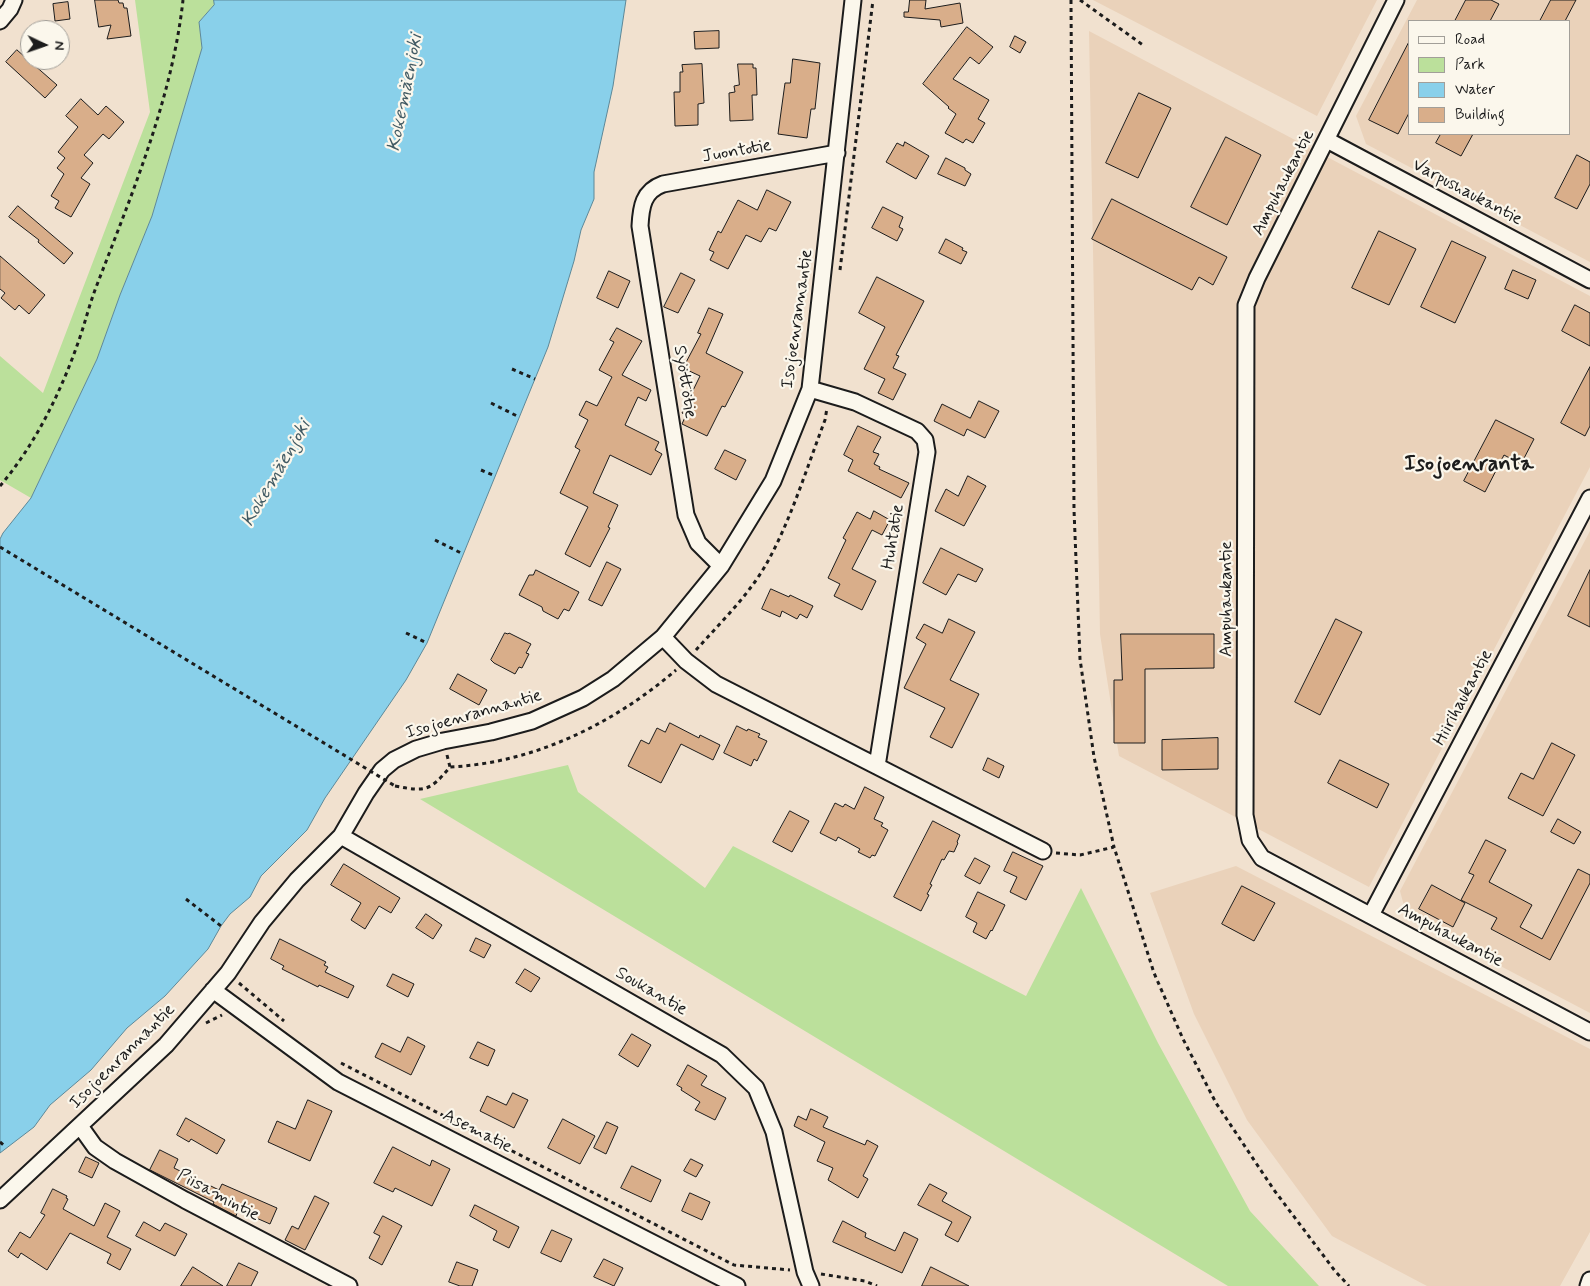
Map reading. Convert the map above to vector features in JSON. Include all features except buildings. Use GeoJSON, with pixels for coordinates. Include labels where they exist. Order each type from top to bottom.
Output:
{"type":"FeatureCollection","features":[{"type":"Feature","properties":{"kind":"street"},"geometry":{"type":"LineString","coordinates":[[0,20],[10,9],[14,0]]}},
{"type":"Feature","properties":{"kind":"street","name":"Isojoenrannantie"},"geometry":{"type":"LineString","coordinates":[[0,1200],[166,1045],[228,973],[262,922],[297,880],[341,836],[382,770],[394,760],[416,749],[532,721],[583,698],[613,679],[663,637],[721,566],[773,481],[810,389],[853,0]]}},
{"type":"Feature","properties":{"kind":"street","name":"Ampuhaukantie"},"geometry":{"type":"LineString","coordinates":[[1396,0],[1257,278],[1246,305],[1245,815],[1250,840],[1262,858],[1590,1032]]}},
{"type":"Feature","properties":{"kind":"street","name":"Varpushaukantie"},"geometry":{"type":"LineString","coordinates":[[1326,140],[1590,280]]}},
{"type":"Feature","properties":{"kind":"street","name":"Juontotie"},"geometry":{"type":"LineString","coordinates":[[648,195],[654,188],[664,184],[837,153]]}},
{"type":"Feature","properties":{"kind":"street","name":"Syöttötie"},"geometry":{"type":"LineString","coordinates":[[648,195],[641,208],[640,226],[686,515],[698,543],[721,566]]}},
{"type":"Feature","properties":{"kind":"street","name":"Huhtatie"},"geometry":{"type":"LineString","coordinates":[[810,389],[856,402],[917,431],[925,440],[927,452],[877,766]]}},
{"type":"Feature","properties":{"kind":"street","name":"Hiirihaukantie"},"geometry":{"type":"LineString","coordinates":[[1371,915],[1590,498]]}},
{"type":"Feature","properties":{"kind":"street"},"geometry":{"type":"LineString","coordinates":[[663,637],[686,661],[716,684],[1043,851]]}},
{"type":"Feature","properties":{"kind":"street","name":"Soukantie"},"geometry":{"type":"LineString","coordinates":[[341,836],[722,1055],[756,1088],[774,1132],[808,1279]]}},
{"type":"Feature","properties":{"kind":"street","name":"Asematie"},"geometry":{"type":"LineString","coordinates":[[213,990],[338,1082],[737,1286]]}},
{"type":"Feature","properties":{"kind":"street","name":"Piisamintie"},"geometry":{"type":"LineString","coordinates":[[80,1126],[94,1148],[115,1161],[349,1286]]}},
{"type":"Feature","properties":{"kind":"street"},"geometry":{"type":"LineString","coordinates":[[1588,1286],[1590,1280]]}},
{"type":"Feature","properties":{"kind":"path"},"geometry":{"type":"LineString","coordinates":[[0,486],[17,466],[54,400],[79,340],[88,309],[131,197],[163,100],[180,25],[183,0]]}},
{"type":"Feature","properties":{"kind":"path"},"geometry":{"type":"LineString","coordinates":[[840,276],[873,0]]}},
{"type":"Feature","properties":{"kind":"path"},"geometry":{"type":"LineString","coordinates":[[1071,0],[1074,510],[1080,659],[1094,757],[1114,847],[1154,973],[1183,1039],[1216,1103],[1274,1190],[1335,1271],[1349,1286]]}},
{"type":"Feature","properties":{"kind":"path"},"geometry":{"type":"LineString","coordinates":[[1080,0],[1143,45]]}},
{"type":"Feature","properties":{"kind":"path"},"geometry":{"type":"LineString","coordinates":[[512,369],[535,379]]}},
{"type":"Feature","properties":{"kind":"path"},"geometry":{"type":"LineString","coordinates":[[0,548],[395,786],[417,790],[436,784],[450,767],[479,766],[536,752],[588,729],[652,691],[686,661],[737,604],[768,562],[786,524],[825,420],[829,394]]}},
{"type":"Feature","properties":{"kind":"path"},"geometry":{"type":"LineString","coordinates":[[491,403],[519,417]]}},
{"type":"Feature","properties":{"kind":"path"},"geometry":{"type":"LineString","coordinates":[[481,470],[495,476]]}},
{"type":"Feature","properties":{"kind":"path"},"geometry":{"type":"LineString","coordinates":[[435,540],[463,554]]}},
{"type":"Feature","properties":{"kind":"path"},"geometry":{"type":"LineString","coordinates":[[406,633],[427,643]]}},
{"type":"Feature","properties":{"kind":"path"},"geometry":{"type":"LineString","coordinates":[[1043,851],[1080,856],[1114,847]]}},
{"type":"Feature","properties":{"kind":"path"},"geometry":{"type":"LineString","coordinates":[[186,899],[221,926]]}},
{"type":"Feature","properties":{"kind":"path"},"geometry":{"type":"LineString","coordinates":[[228,973],[286,1023]]}},
{"type":"Feature","properties":{"kind":"path"},"geometry":{"type":"LineString","coordinates":[[202,1026],[235,1006],[250,992]]}},
{"type":"Feature","properties":{"kind":"path"},"geometry":{"type":"LineString","coordinates":[[339,1062],[734,1265],[808,1279],[865,1281],[877,1286]]}},
{"type":"Feature","properties":{"kind":"path"},"geometry":{"type":"LineString","coordinates":[[0,1142],[6,1147]]}},
{"type":"Feature","properties":{"kind":"shaded area"},"geometry":{"type":"Polygon","coordinates":[[[1093,0],[1377,0],[1317,116],[1093,0]]]}},
{"type":"Feature","properties":{"kind":"shaded area"},"geometry":{"type":"Polygon","coordinates":[[[1417,0],[1590,0],[1590,262],[1366,144],[1356,116],[1417,0]]]}},
{"type":"Feature","properties":{"kind":"shaded area"},"geometry":{"type":"Polygon","coordinates":[[[1089,31],[1590,296],[1590,467],[1369,887],[1119,756],[1100,634],[1089,31]]]}},
{"type":"Feature","properties":{"kind":"shaded area"},"geometry":{"type":"Polygon","coordinates":[[[1590,531],[1590,1013],[1407,917],[1400,891],[1590,531]]]}},
{"type":"Feature","properties":{"kind":"shaded area"},"geometry":{"type":"Polygon","coordinates":[[[1236,866],[1590,1049],[1590,1232],[1560,1286],[1427,1286],[1332,1236],[1247,1120],[1194,1014],[1150,893],[1236,866]]]}},
{"type":"Feature","properties":{"kind":"green space"},"geometry":{"type":"Polygon","coordinates":[[[135,0],[214,0],[214,5],[199,22],[202,48],[152,216],[120,295],[97,359],[31,498],[0,480],[0,356],[43,393],[150,112],[135,0]]]}},
{"type":"Feature","properties":{"kind":"green space"},"geometry":{"type":"Polygon","coordinates":[[[568,765],[578,792],[705,888],[733,846],[1026,996],[1081,888],[1158,1043],[1250,1211],[1319,1286],[1228,1286],[420,799],[568,765]]]}},
{"type":"Feature","properties":{"kind":"water","name":"Kokemäenjoki"},"geometry":{"type":"Polygon","coordinates":[[[214,0],[626,0],[613,86],[594,172],[594,199],[581,230],[574,261],[548,347],[427,643],[406,680],[325,798],[307,830],[261,876],[250,897],[230,914],[208,949],[165,996],[127,1028],[91,1070],[50,1105],[34,1127],[0,1153],[0,539],[31,498],[97,359],[120,295],[152,216],[202,48],[199,22],[214,5],[214,0]]]}},
{"type":"Feature","properties":{"kind":"district","name":"Isojoenranta"},"geometry":{"type":"Point","coordinates":[1469,465]}}]}
